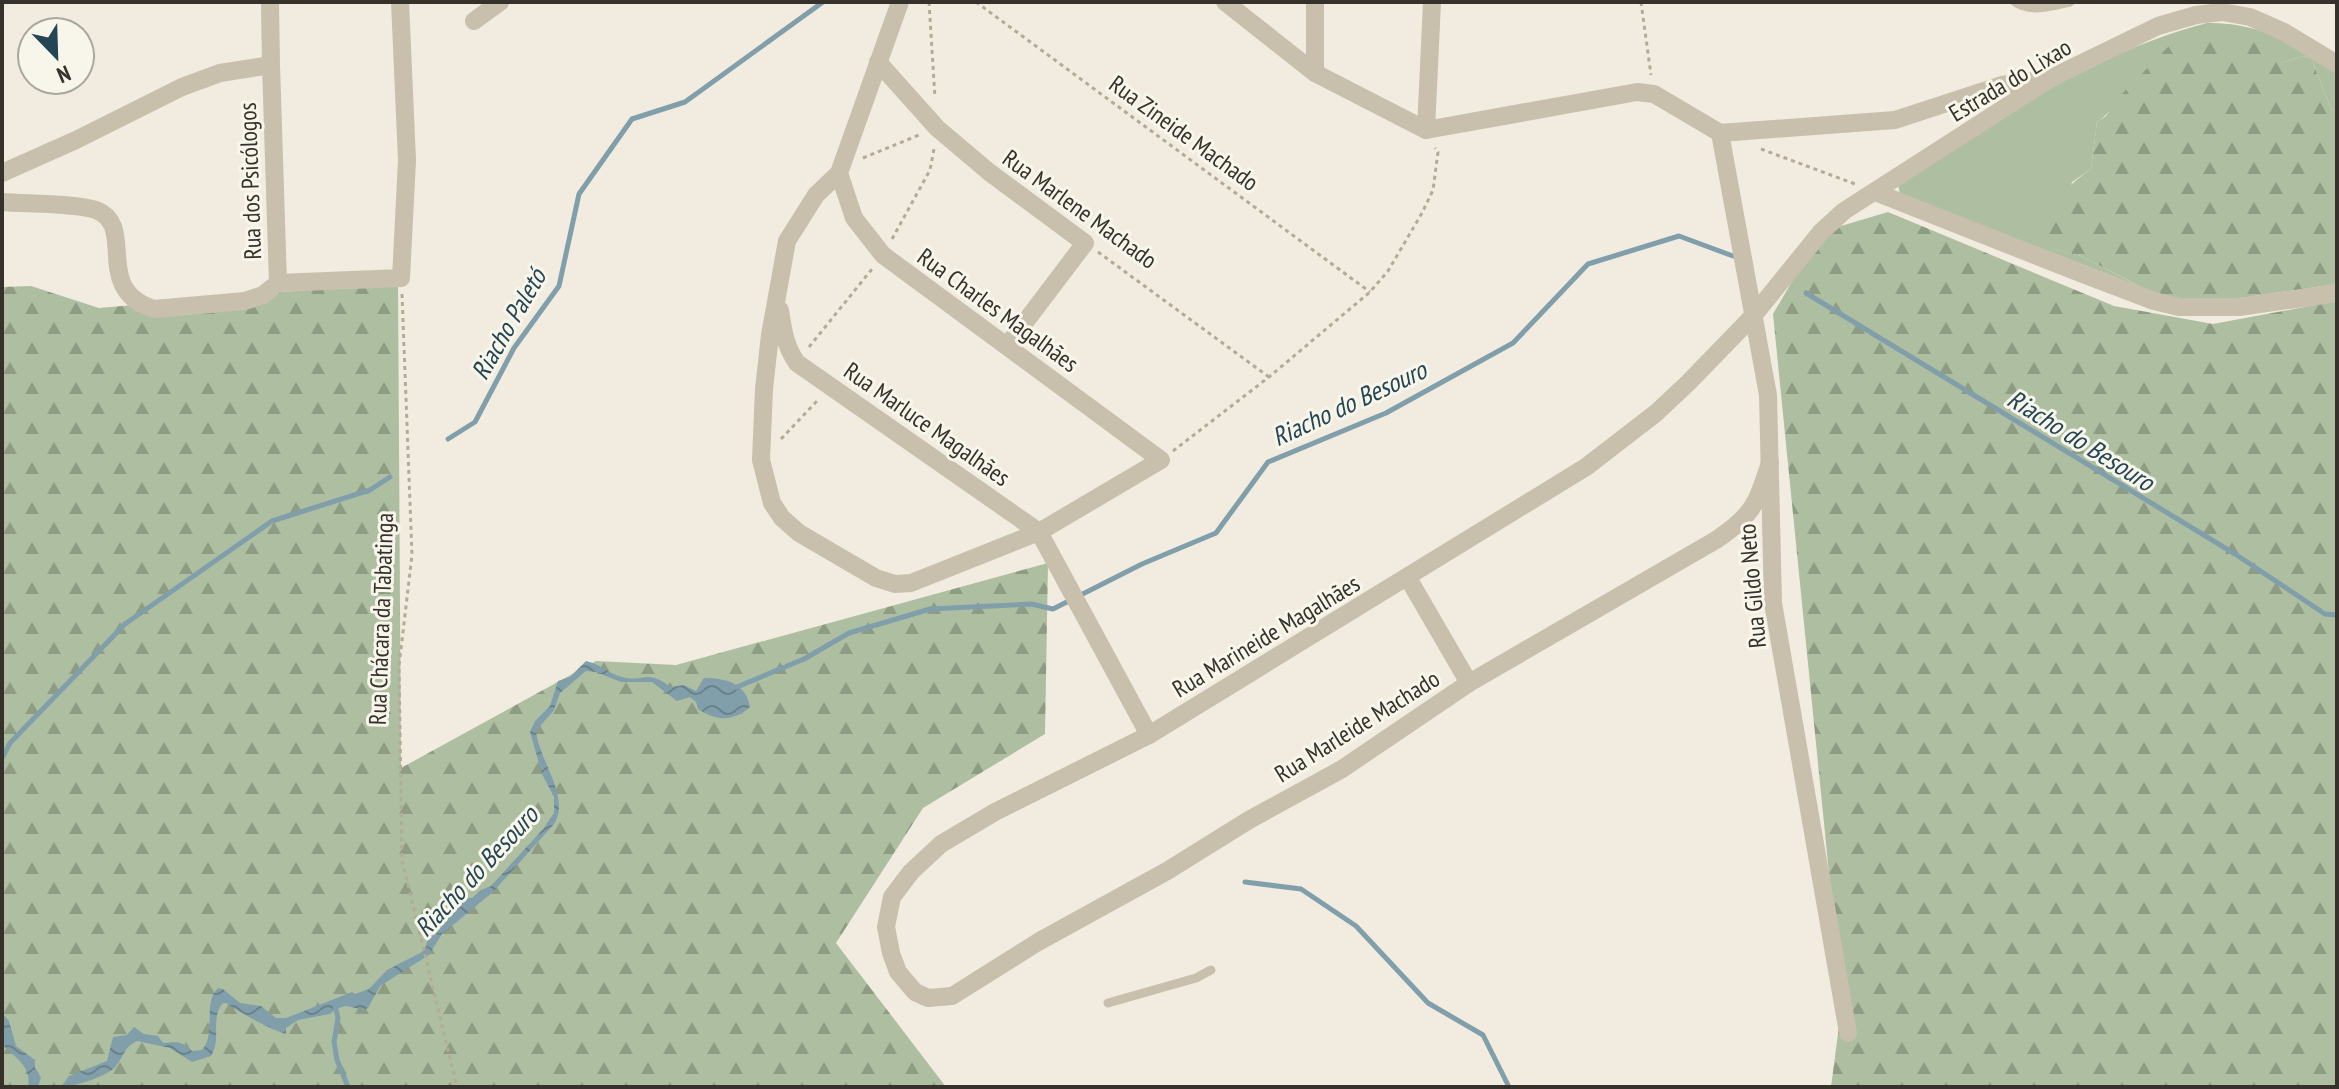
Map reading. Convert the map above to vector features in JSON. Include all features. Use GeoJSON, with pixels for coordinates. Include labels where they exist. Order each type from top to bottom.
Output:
{"type":"FeatureCollection","features":[{"type":"Feature","properties":{"kind":"street","name":"Rua dos Psicólogos"},"geometry":{"type":"LineString","coordinates":[[2,202],[84,208],[102,214],[115,230],[120,283],[133,300],[154,309],[245,301],[263,295],[278,283],[270,2]]}},
{"type":"Feature","properties":{"kind":"street"},"geometry":{"type":"LineString","coordinates":[[278,283],[401,278],[407,160],[400,2]]}},
{"type":"Feature","properties":{"kind":"street"},"geometry":{"type":"LineString","coordinates":[[474,21],[500,2]]}},
{"type":"Feature","properties":{"kind":"street"},"geometry":{"type":"LineString","coordinates":[[900,2],[839,173],[816,195],[787,241],[764,389],[761,460],[772,503],[782,518],[799,533],[876,578],[895,584],[911,583],[1039,532],[1161,460]]}},
{"type":"Feature","properties":{"kind":"street"},"geometry":{"type":"LineString","coordinates":[[1225,2],[1315,73],[1426,130],[1637,92],[1654,94],[1720,133],[1895,120],[2002,85],[2051,78]]}},
{"type":"Feature","properties":{"kind":"street"},"geometry":{"type":"LineString","coordinates":[[1315,2],[1315,73]]}},
{"type":"Feature","properties":{"kind":"street"},"geometry":{"type":"LineString","coordinates":[[1426,130],[1432,2]]}},
{"type":"Feature","properties":{"kind":"street","name":"Estrada do Lixao"},"geometry":{"type":"LineString","coordinates":[[1753,316],[1821,232],[1844,211],[2051,78],[2158,26],[2196,15],[2222,12],[2250,17],[2284,32],[2337,64]]}},
{"type":"Feature","properties":{"kind":"street","name":"Rua Marlene Machado"},"geometry":{"type":"LineString","coordinates":[[878,62],[937,128],[989,172],[1085,243]]}},
{"type":"Feature","properties":{"kind":"street","name":"Rua dos Psicólogos"},"geometry":{"type":"LineString","coordinates":[[2,173],[182,87],[220,73],[271,65]]}},
{"type":"Feature","properties":{"kind":"street","name":"Rua Gildo Neto"},"geometry":{"type":"LineString","coordinates":[[1720,133],[1768,395],[1773,603],[1848,1033]]}},
{"type":"Feature","properties":{"kind":"street","name":"Rua Charles Magalhães"},"geometry":{"type":"LineString","coordinates":[[839,173],[854,218],[883,255],[1161,460]]}},
{"type":"Feature","properties":{"kind":"street"},"geometry":{"type":"LineString","coordinates":[[1875,192],[2085,275],[2179,307],[2239,307],[2337,293]]}},
{"type":"Feature","properties":{"kind":"street"},"geometry":{"type":"LineString","coordinates":[[1007,346],[1085,243]]}},
{"type":"Feature","properties":{"kind":"street"},"geometry":{"type":"LineString","coordinates":[[778,291],[783,333],[797,363]]}},
{"type":"Feature","properties":{"kind":"street","name":"Rua Marineide Magalhães"},"geometry":{"type":"LineString","coordinates":[[939,999],[915,992],[898,972],[886,927],[892,897],[911,872],[941,844],[995,812],[1149,735],[1408,578],[1620,442],[1688,383],[1753,316]]}},
{"type":"Feature","properties":{"kind":"street","name":"Rua Marluce Magalhães"},"geometry":{"type":"LineString","coordinates":[[797,363],[1039,532],[1149,735]]}},
{"type":"Feature","properties":{"kind":"street","name":"Rua Marleide Machado"},"geometry":{"type":"LineString","coordinates":[[939,999],[952,996],[1038,942],[1342,769],[1469,683],[1626,594],[1742,522],[1751,512],[1770,463]]}},
{"type":"Feature","properties":{"kind":"street"},"geometry":{"type":"LineString","coordinates":[[1408,578],[1469,683]]}},
{"type":"Feature","properties":{"kind":"lane"},"geometry":{"type":"LineString","coordinates":[[2015,2],[2030,8],[2070,2]]}},
{"type":"Feature","properties":{"kind":"lane"},"geometry":{"type":"LineString","coordinates":[[1108,1003],[1196,978],[1211,970]]}},
{"type":"Feature","properties":{"kind":"path"},"geometry":{"type":"LineString","coordinates":[[797,363],[883,255],[930,170],[937,128],[929,2]]}},
{"type":"Feature","properties":{"kind":"path","name":"Rua Zineide Machado"},"geometry":{"type":"LineString","coordinates":[[976,2],[1370,292]]}},
{"type":"Feature","properties":{"kind":"path"},"geometry":{"type":"LineString","coordinates":[[1641,2],[1654,94]]}},
{"type":"Feature","properties":{"kind":"path"},"geometry":{"type":"LineString","coordinates":[[839,173],[870,153],[937,128]]}},
{"type":"Feature","properties":{"kind":"path"},"geometry":{"type":"LineString","coordinates":[[1161,460],[1269,377],[1370,292],[1388,271],[1433,190],[1438,152],[1426,130]]}},
{"type":"Feature","properties":{"kind":"path"},"geometry":{"type":"LineString","coordinates":[[1762,149],[1875,192]]}},
{"type":"Feature","properties":{"kind":"path","name":"Rua Marlene Machado"},"geometry":{"type":"LineString","coordinates":[[1085,243],[1269,377]]}},
{"type":"Feature","properties":{"kind":"path","name":"Rua Chácara da Tabatinga"},"geometry":{"type":"LineString","coordinates":[[401,278],[412,555],[399,666],[402,860],[457,1087]]}},
{"type":"Feature","properties":{"kind":"path"},"geometry":{"type":"LineString","coordinates":[[781,439],[831,386]]}},
{"type":"Feature","properties":{"kind":"green space"},"geometry":{"type":"Polygon","coordinates":[[[2207,23],[2244,27],[2276,36],[2337,71],[2337,112],[2331,109],[2311,58],[2303,56],[2281,63],[2135,82],[2097,122],[2091,169],[2072,182],[2052,249],[2081,256],[2141,287],[1900,194],[1898,185],[2046,91],[2123,52],[2207,23]]]}},
{"type":"Feature","properties":{"kind":"green space"},"geometry":{"type":"Polygon","coordinates":[[[2205,29],[2266,46],[2281,63],[2303,56],[2311,58],[2331,109],[2337,112],[2337,284],[2199,304],[2153,293],[2081,256],[2051,249],[2037,240],[2045,218],[2057,200],[2091,169],[2097,122],[2106,116],[2120,96],[2169,46],[2205,29]]]}},
{"type":"Feature","properties":{"kind":"green space"},"geometry":{"type":"Polygon","coordinates":[[[1888,212],[2114,306],[2213,324],[2337,301],[2337,1087],[1831,1087],[1842,1003],[1773,314],[1821,232],[1888,212]]]}},
{"type":"Feature","properties":{"kind":"green space"},"geometry":{"type":"Polygon","coordinates":[[[398,282],[401,768],[596,661],[676,665],[1048,563],[1045,734],[923,808],[836,943],[946,1087],[2,1087],[2,287],[31,286],[99,308],[398,282]]]}},
{"type":"Feature","properties":{"kind":"water"},"geometry":{"type":"Polygon","coordinates":[[[586,661],[622,677],[650,677],[671,687],[684,685],[696,691],[704,678],[720,679],[739,687],[750,707],[737,715],[718,718],[698,709],[690,697],[677,701],[652,682],[621,682],[586,671],[560,693],[554,710],[536,731],[557,791],[558,814],[554,824],[493,892],[442,934],[429,955],[380,986],[368,1008],[346,1006],[330,1014],[298,1020],[286,1028],[286,1034],[226,1003],[222,1004],[217,1016],[216,1043],[211,1056],[192,1062],[170,1048],[137,1041],[129,1046],[116,1066],[106,1074],[61,1087],[69,1076],[107,1061],[113,1037],[127,1035],[134,1027],[144,1034],[158,1036],[163,1043],[179,1042],[192,1051],[202,1050],[209,1035],[213,994],[218,988],[240,1003],[261,1006],[276,1018],[286,1018],[352,992],[355,994],[369,989],[387,970],[426,950],[428,933],[432,936],[436,934],[463,898],[472,898],[491,886],[554,813],[554,797],[542,774],[530,732],[535,721],[550,706],[558,681],[570,677],[586,661]]]}},
{"type":"Feature","properties":{"kind":"water"},"geometry":{"type":"Polygon","coordinates":[[[2,1013],[9,1021],[16,1046],[35,1060],[35,1069],[41,1077],[38,1087],[28,1087],[25,1068],[3,1045],[2,1013]]]}},
{"type":"Feature","properties":{"kind":"waterway","name":"Riacho Paletó"},"geometry":{"type":"LineString","coordinates":[[448,439],[475,422],[514,348],[559,286],[579,194],[632,119],[685,102],[823,2]]}},
{"type":"Feature","properties":{"kind":"waterway","name":"Riacho do Besouro"},"geometry":{"type":"LineString","coordinates":[[737,687],[804,659],[849,633],[930,609],[1031,604],[1053,609],[1142,564],[1216,533],[1268,462],[1386,413],[1513,343],[1588,264],[1679,236],[1733,256]]}},
{"type":"Feature","properties":{"kind":"waterway","name":"Riacho do Besouro"},"geometry":{"type":"LineString","coordinates":[[1806,293],[2235,554],[2325,614],[2337,615]]}},
{"type":"Feature","properties":{"kind":"waterway","name":"Riacho Paletó"},"geometry":{"type":"LineString","coordinates":[[2,758],[10,743],[125,624],[272,521],[370,490],[390,477]]}},
{"type":"Feature","properties":{"kind":"waterway"},"geometry":{"type":"LineString","coordinates":[[1245,882],[1301,889],[1356,926],[1428,1003],[1483,1035],[1509,1087]]}},
{"type":"Feature","properties":{"kind":"waterway"},"geometry":{"type":"LineString","coordinates":[[335,1005],[338,1018],[334,1042],[337,1060],[348,1087]]}}]}
